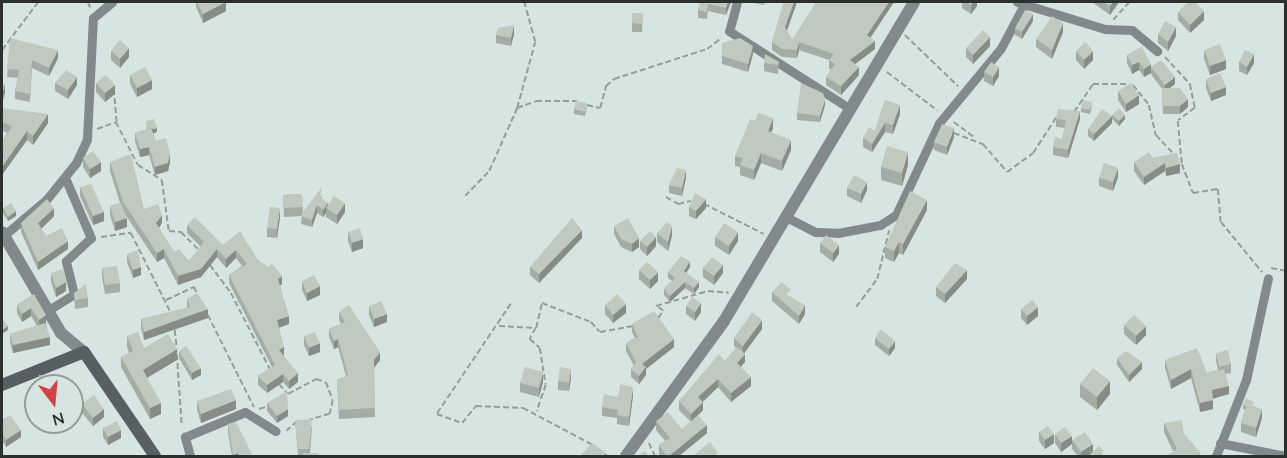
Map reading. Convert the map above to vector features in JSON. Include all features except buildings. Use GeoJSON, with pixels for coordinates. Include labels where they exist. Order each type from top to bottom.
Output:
{"type":"FeatureCollection","features":[{"type":"Feature","properties":{"kind":"main road"},"geometry":{"type":"LineString","coordinates":[[2,385],[84,352],[155,456]]}},
{"type":"Feature","properties":{"kind":"street"},"geometry":{"type":"LineString","coordinates":[[84,352],[61,333],[2,235],[66,180],[87,139],[93,18],[112,2]]}},
{"type":"Feature","properties":{"kind":"street"},"geometry":{"type":"LineString","coordinates":[[737,2],[729,31],[849,108]]}},
{"type":"Feature","properties":{"kind":"street"},"geometry":{"type":"LineString","coordinates":[[626,456],[737,299],[914,2]]}},
{"type":"Feature","properties":{"kind":"street"},"geometry":{"type":"LineString","coordinates":[[786,217],[822,233],[889,221],[902,205],[941,119],[1001,48],[1021,2],[1114,29],[1141,33],[1158,51]]}},
{"type":"Feature","properties":{"kind":"street"},"geometry":{"type":"LineString","coordinates":[[47,311],[74,294],[66,261],[91,238],[66,180]]}},
{"type":"Feature","properties":{"kind":"street"},"geometry":{"type":"LineString","coordinates":[[1216,456],[1246,380],[1268,278]]}},
{"type":"Feature","properties":{"kind":"street"},"geometry":{"type":"LineString","coordinates":[[190,456],[185,437],[254,411],[276,431]]}},
{"type":"Feature","properties":{"kind":"street"},"geometry":{"type":"LineString","coordinates":[[1220,443],[1286,456]]}},
{"type":"Feature","properties":{"kind":"path"},"geometry":{"type":"LineString","coordinates":[[2,50],[38,2]]}},
{"type":"Feature","properties":{"kind":"path"},"geometry":{"type":"LineString","coordinates":[[465,196],[489,171],[517,108],[535,42],[524,2]]}},
{"type":"Feature","properties":{"kind":"path"},"geometry":{"type":"LineString","coordinates":[[1114,29],[1111,22],[1129,2]]}},
{"type":"Feature","properties":{"kind":"path"},"geometry":{"type":"LineString","coordinates":[[898,29],[963,92]]}},
{"type":"Feature","properties":{"kind":"path"},"geometry":{"type":"LineString","coordinates":[[517,108],[573,99],[600,108],[606,86],[614,79],[707,49],[729,31]]}},
{"type":"Feature","properties":{"kind":"path"},"geometry":{"type":"LineString","coordinates":[[1158,51],[1190,84],[1195,108],[1178,121],[1181,157],[1193,193],[1218,189],[1222,194],[1221,222],[1268,278]]}},
{"type":"Feature","properties":{"kind":"path"},"geometry":{"type":"LineString","coordinates":[[877,63],[941,119],[975,138],[1007,172],[1033,153],[1058,114],[1069,116],[1093,84],[1105,81],[1143,92],[1156,135],[1167,152],[1181,157]]}},
{"type":"Feature","properties":{"kind":"path"},"geometry":{"type":"LineString","coordinates":[[114,88],[116,123],[138,165],[162,180],[169,231],[181,232],[201,253]]}},
{"type":"Feature","properties":{"kind":"path"},"geometry":{"type":"LineString","coordinates":[[941,119],[950,132],[975,138]]}},
{"type":"Feature","properties":{"kind":"path"},"geometry":{"type":"LineString","coordinates":[[87,139],[109,121],[116,123]]}},
{"type":"Feature","properties":{"kind":"path"},"geometry":{"type":"LineString","coordinates":[[666,197],[678,204],[701,202],[773,238]]}},
{"type":"Feature","properties":{"kind":"path"},"geometry":{"type":"LineString","coordinates":[[856,307],[877,279],[889,221]]}},
{"type":"Feature","properties":{"kind":"path"},"geometry":{"type":"LineString","coordinates":[[91,238],[131,233],[172,316]]}},
{"type":"Feature","properties":{"kind":"path"},"geometry":{"type":"LineString","coordinates":[[206,259],[288,394]]}},
{"type":"Feature","properties":{"kind":"path"},"geometry":{"type":"LineString","coordinates":[[166,300],[194,286],[201,301]]}},
{"type":"Feature","properties":{"kind":"path"},"geometry":{"type":"LineString","coordinates":[[653,319],[663,311],[656,306],[708,291],[737,299]]}},
{"type":"Feature","properties":{"kind":"path"},"geometry":{"type":"LineString","coordinates":[[536,412],[546,385],[540,348],[530,339],[536,328],[542,303],[591,322],[600,332],[638,325]]}},
{"type":"Feature","properties":{"kind":"path"},"geometry":{"type":"LineString","coordinates":[[512,304],[437,414],[462,423],[476,406],[536,412],[608,456]]}},
{"type":"Feature","properties":{"kind":"path"},"geometry":{"type":"LineString","coordinates":[[205,310],[254,411],[275,402]]}},
{"type":"Feature","properties":{"kind":"path"},"geometry":{"type":"LineString","coordinates":[[173,322],[185,437]]}},
{"type":"Feature","properties":{"kind":"path"},"geometry":{"type":"LineString","coordinates":[[498,327],[536,328]]}},
{"type":"Feature","properties":{"kind":"path"},"geometry":{"type":"LineString","coordinates":[[276,431],[330,414],[333,400],[326,382],[316,379],[282,398]]}},
{"type":"Feature","properties":{"kind":"path"},"geometry":{"type":"LineString","coordinates":[[645,431],[655,456]]}}]}
